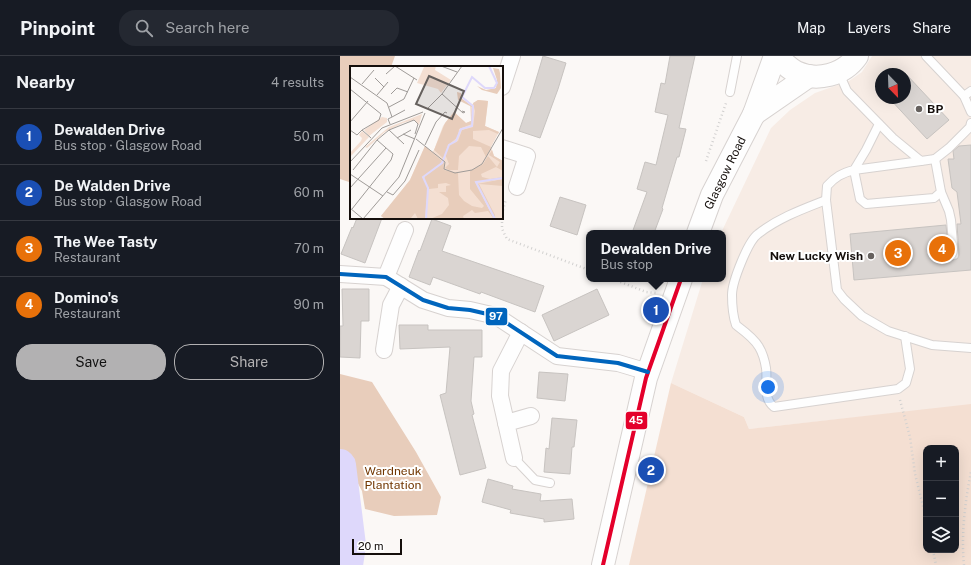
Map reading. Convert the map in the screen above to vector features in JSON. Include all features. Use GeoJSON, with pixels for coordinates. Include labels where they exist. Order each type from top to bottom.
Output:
{"type":"FeatureCollection","features":[{"type":"Feature","properties":{"kind":"main road"},"geometry":{"type":"LineString","coordinates":[[776,56],[785,65],[796,72],[809,76],[824,76],[839,72],[853,63],[857,56]]}},
{"type":"Feature","properties":{"kind":"main road","name":"Glasgow Road"},"geometry":{"type":"LineString","coordinates":[[699,230],[712,194],[754,114],[776,56]]}},
{"type":"Feature","properties":{"kind":"main road","name":"Glasgow Road"},"geometry":{"type":"LineString","coordinates":[[754,114],[809,76]]}},
{"type":"Feature","properties":{"kind":"main road"},"geometry":{"type":"LineString","coordinates":[[603,565],[648,372],[678,287]]}},
{"type":"Feature","properties":{"kind":"street"},"geometry":{"type":"LineString","coordinates":[[503,84],[512,56]]}},
{"type":"Feature","properties":{"kind":"street"},"geometry":{"type":"LineString","coordinates":[[503,148],[527,156],[518,187]]}},
{"type":"Feature","properties":{"kind":"street"},"geometry":{"type":"LineString","coordinates":[[386,277],[405,230]]}},
{"type":"Feature","properties":{"kind":"street"},"geometry":{"type":"LineString","coordinates":[[340,274],[386,277],[423,300],[448,308],[470,310],[496,316],[558,356],[618,363],[648,372]]}},
{"type":"Feature","properties":{"kind":"street"},"geometry":{"type":"LineString","coordinates":[[384,350],[390,305],[400,286]]}},
{"type":"Feature","properties":{"kind":"street"},"geometry":{"type":"LineString","coordinates":[[514,458],[500,396],[501,371],[521,332]]}},
{"type":"Feature","properties":{"kind":"street"},"geometry":{"type":"LineString","coordinates":[[506,423],[531,416]]}},
{"type":"Feature","properties":{"kind":"lane"},"geometry":{"type":"LineString","coordinates":[[730,92],[737,56]]}},
{"type":"Feature","properties":{"kind":"lane"},"geometry":{"type":"LineString","coordinates":[[926,56],[964,96],[971,112]]}},
{"type":"Feature","properties":{"kind":"lane"},"geometry":{"type":"LineString","coordinates":[[839,72],[847,91],[893,138],[921,161]]}},
{"type":"Feature","properties":{"kind":"lane"},"geometry":{"type":"LineString","coordinates":[[964,96],[971,90]]}},
{"type":"Feature","properties":{"kind":"lane"},"geometry":{"type":"LineString","coordinates":[[879,124],[854,170],[860,199],[866,204],[934,198],[940,192]]}},
{"type":"Feature","properties":{"kind":"lane"},"geometry":{"type":"LineString","coordinates":[[971,126],[950,148],[935,159],[854,170],[835,177],[827,186],[826,200],[837,290],[844,299],[862,316],[888,331],[932,345],[971,348]]}},
{"type":"Feature","properties":{"kind":"lane"},"geometry":{"type":"LineString","coordinates":[[935,159],[940,192],[949,211],[951,220],[954,255]]}},
{"type":"Feature","properties":{"kind":"lane"},"geometry":{"type":"LineString","coordinates":[[826,200],[773,224],[756,235],[746,253],[734,282],[732,294],[736,325],[749,335],[759,347],[766,368],[767,397],[770,404],[774,407],[898,389],[906,384],[910,370],[905,336]]}},
{"type":"Feature","properties":{"kind":"lane"},"geometry":{"type":"LineString","coordinates":[[514,458],[535,480],[550,483]]}},
{"type":"Feature","properties":{"kind":"path"},"geometry":{"type":"LineString","coordinates":[[704,169],[730,92]]}},
{"type":"Feature","properties":{"kind":"path"},"geometry":{"type":"LineString","coordinates":[[502,219],[502,229],[507,239],[586,269]]}},
{"type":"Feature","properties":{"kind":"path"},"geometry":{"type":"LineString","coordinates":[[621,282],[646,292],[678,287]]}},
{"type":"Feature","properties":{"kind":"path"},"geometry":{"type":"LineString","coordinates":[[899,398],[910,437],[916,474],[926,517]]}},
{"type":"Feature","properties":{"kind":"path"},"geometry":{"type":"LineString","coordinates":[[964,565],[962,544],[968,485],[971,472]]}},
{"type":"Feature","properties":{"kind":"path"},"geometry":{"type":"LineString","coordinates":[[934,553],[936,565]]}},
{"type":"Feature","properties":{"kind":"shaded area"},"geometry":{"type":"Polygon","coordinates":[[[872,56],[971,56],[971,405],[749,429],[744,417],[671,383],[702,282],[726,282],[726,230],[722,230],[771,128],[790,110],[815,93],[849,81],[862,72],[872,56]]]}},
{"type":"Feature","properties":{"kind":"shaded area"},"geometry":{"type":"Polygon","coordinates":[[[671,383],[744,417],[749,429],[971,404],[971,565],[629,565],[671,383]]]}},
{"type":"Feature","properties":{"kind":"green space"},"geometry":{"type":"Polygon","coordinates":[[[340,56],[395,56],[391,66],[350,66],[350,179],[349,182],[340,179],[340,56]]]}},
{"type":"Feature","properties":{"kind":"green space","name":"Wardneuk Plantation"},"geometry":{"type":"Polygon","coordinates":[[[340,374],[372,382],[416,452],[441,497],[437,515],[394,516],[365,509],[362,491],[340,450],[340,374]]]}},
{"type":"Feature","properties":{"kind":"building"},"geometry":{"type":"Polygon","coordinates":[[[543,56],[566,63],[540,138],[519,131],[543,56]]]}},
{"type":"Feature","properties":{"kind":"building"},"geometry":{"type":"Polygon","coordinates":[[[670,56],[695,56],[679,128],[686,129],[679,157],[677,157],[662,208],[663,209],[655,230],[633,230],[647,192],[637,189],[645,162],[656,165],[668,115],[655,112],[661,83],[665,84],[670,56]]]}},
{"type":"Feature","properties":{"kind":"building","name":"BP"},"geometry":{"type":"Polygon","coordinates":[[[911,79],[949,120],[927,139],[895,104],[911,104],[911,79]]]}},
{"type":"Feature","properties":{"kind":"building"},"geometry":{"type":"Polygon","coordinates":[[[971,145],[971,270],[854,280],[850,234],[946,225],[949,256],[952,260],[957,259],[959,255],[957,224],[961,224],[957,192],[952,188],[948,159],[954,159],[953,151],[959,146],[971,145]]]}},
{"type":"Feature","properties":{"kind":"building"},"geometry":{"type":"Polygon","coordinates":[[[560,197],[586,205],[577,235],[550,226],[560,197]]]}},
{"type":"Feature","properties":{"kind":"building"},"geometry":{"type":"Polygon","coordinates":[[[357,219],[382,219],[365,263],[341,254],[352,227],[353,228],[357,219]]]}},
{"type":"Feature","properties":{"kind":"building"},"geometry":{"type":"Polygon","coordinates":[[[432,219],[451,226],[442,251],[544,286],[535,312],[481,292],[480,294],[433,277],[430,285],[409,277],[432,219]]]}},
{"type":"Feature","properties":{"kind":"building"},"geometry":{"type":"Polygon","coordinates":[[[342,289],[369,289],[369,321],[361,321],[360,358],[340,357],[340,326],[343,326],[342,289]]]}},
{"type":"Feature","properties":{"kind":"building"},"geometry":{"type":"Polygon","coordinates":[[[597,289],[609,315],[554,341],[542,315],[597,289]]]}},
{"type":"Feature","properties":{"kind":"building"},"geometry":{"type":"Polygon","coordinates":[[[399,325],[428,325],[428,330],[482,330],[482,357],[474,357],[471,401],[474,414],[472,415],[486,468],[460,475],[440,395],[446,393],[450,347],[400,349],[399,325]]]}},
{"type":"Feature","properties":{"kind":"building"},"geometry":{"type":"Polygon","coordinates":[[[539,372],[568,374],[565,401],[537,398],[539,372]]]}},
{"type":"Feature","properties":{"kind":"building"},"geometry":{"type":"Polygon","coordinates":[[[552,418],[577,420],[574,447],[572,447],[570,474],[544,472],[546,448],[549,449],[552,418]]]}},
{"type":"Feature","properties":{"kind":"building"},"geometry":{"type":"Polygon","coordinates":[[[488,479],[513,486],[512,489],[541,494],[540,501],[572,499],[574,519],[544,522],[544,519],[510,513],[511,510],[482,502],[488,479]]]}},
{"type":"Feature","properties":{"kind":"waterway"},"geometry":{"type":"LineString","coordinates":[[340,464],[351,545],[348,565]]}},
{"type":"Feature","properties":{"kind":"transit line","name":"97"},"geometry":{"type":"LineString","coordinates":[[340,274],[386,277],[423,300],[448,308],[470,310],[496,316],[557,356],[618,363],[648,372]]}},
{"type":"Feature","properties":{"kind":"transit line","name":"45"},"geometry":{"type":"LineString","coordinates":[[603,565],[646,378],[680,282]]}},
{"type":"Feature","properties":{"kind":"place","name":"BP"},"geometry":{"type":"Point","coordinates":[919,109]}},
{"type":"Feature","properties":{"kind":"place","name":"Domino's"},"geometry":{"type":"Point","coordinates":[942,249]}},
{"type":"Feature","properties":{"kind":"place","name":"The Wee Tasty"},"geometry":{"type":"Point","coordinates":[898,253]}},
{"type":"Feature","properties":{"kind":"place","name":"New Lucky Wish"},"geometry":{"type":"Point","coordinates":[871,256]}},
{"type":"Feature","properties":{"kind":"place","name":"Dewalden Drive"},"geometry":{"type":"Point","coordinates":[656,310]}},
{"type":"Feature","properties":{"kind":"place","name":"De Walden Drive"},"geometry":{"type":"Point","coordinates":[651,470]}}]}
